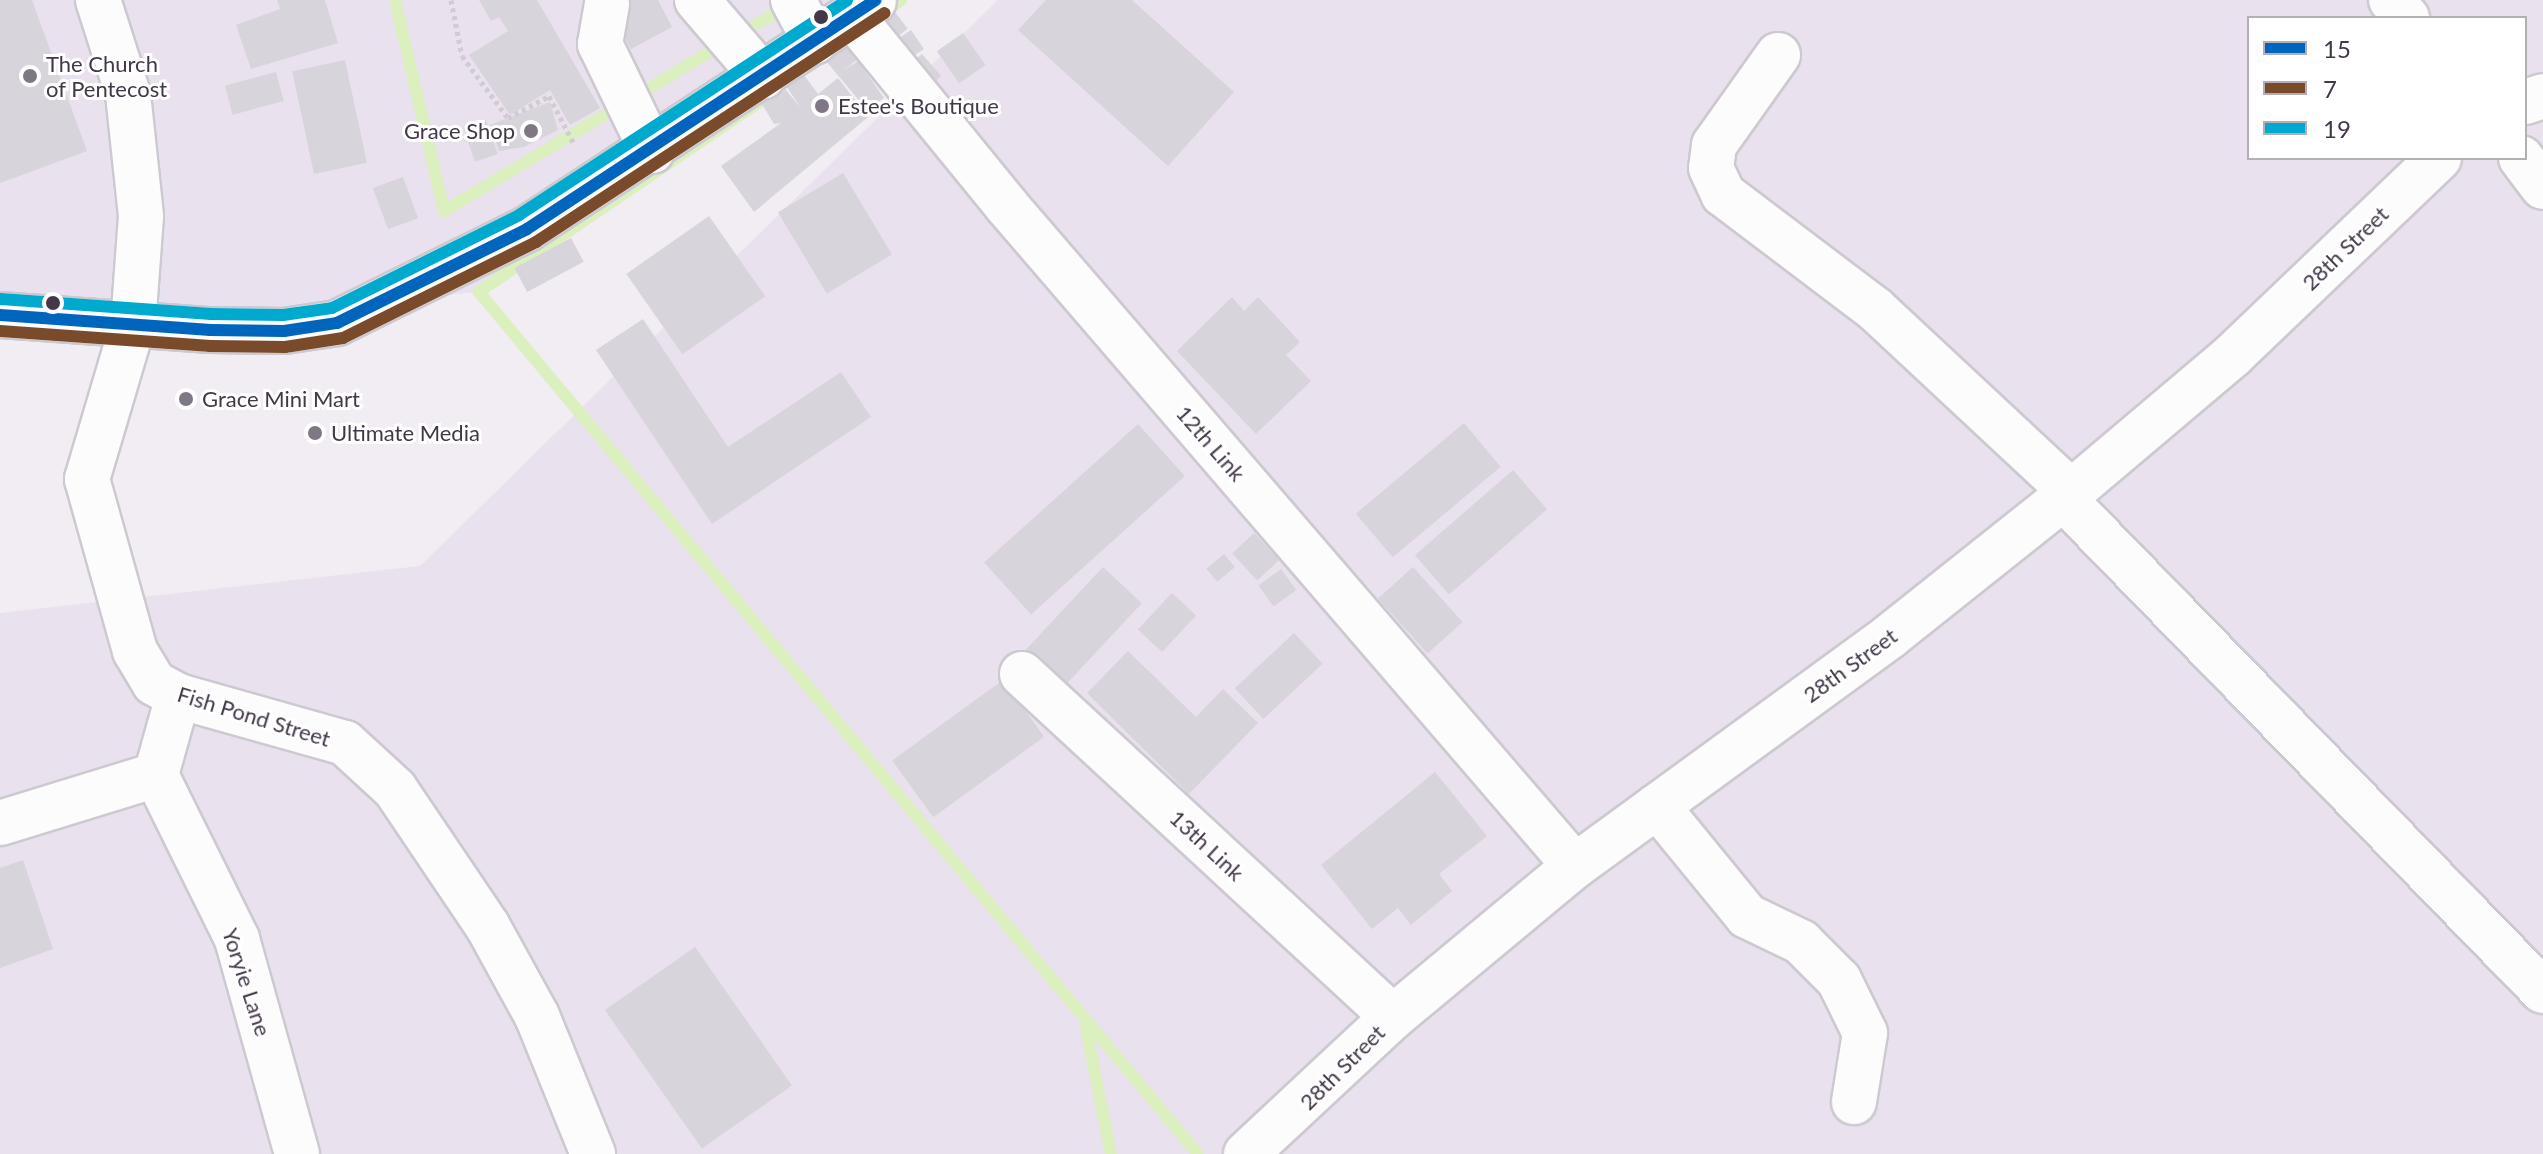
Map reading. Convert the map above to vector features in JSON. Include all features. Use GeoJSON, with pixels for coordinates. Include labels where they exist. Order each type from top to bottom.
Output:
{"type":"FeatureCollection","features":[{"type":"Feature","properties":{"kind":"street","name":"Fish Pond Street"},"geometry":{"type":"LineString","coordinates":[[98,0],[128,94],[141,216],[133,324],[87,479],[135,651],[154,683],[178,696],[345,743],[395,789],[488,927],[537,1016],[593,1154]]}},
{"type":"Feature","properties":{"kind":"street"},"geometry":{"type":"LineString","coordinates":[[697,0],[763,77]]}},
{"type":"Feature","properties":{"kind":"street"},"geometry":{"type":"LineString","coordinates":[[793,0],[815,41]]}},
{"type":"Feature","properties":{"kind":"street"},"geometry":{"type":"LineString","coordinates":[[2391,0],[2405,16]]}},
{"type":"Feature","properties":{"kind":"street"},"geometry":{"type":"LineString","coordinates":[[607,4],[600,44],[652,151]]}},
{"type":"Feature","properties":{"kind":"street"},"geometry":{"type":"LineString","coordinates":[[0,315],[284,331],[337,323],[387,303],[527,229],[652,151],[864,8]]}},
{"type":"Feature","properties":{"kind":"street","name":"12th Link"},"geometry":{"type":"LineString","coordinates":[[864,8],[1006,205],[1575,866]]}},
{"type":"Feature","properties":{"kind":"street"},"geometry":{"type":"LineString","coordinates":[[1778,55],[1714,145],[1711,168],[1723,194],[1875,309],[2067,495],[2543,991]]}},
{"type":"Feature","properties":{"kind":"street","name":"28th Street"},"geometry":{"type":"LineString","coordinates":[[1262,1151],[1393,1017],[1575,866],[1890,636],[2067,495],[2233,355],[2437,160]]}},
{"type":"Feature","properties":{"kind":"street"},"geometry":{"type":"LineString","coordinates":[[2523,160],[2543,187]]}},
{"type":"Feature","properties":{"kind":"street","name":"13th Link"},"geometry":{"type":"LineString","coordinates":[[1022,674],[1393,1017]]}},
{"type":"Feature","properties":{"kind":"street"},"geometry":{"type":"LineString","coordinates":[[0,823],[156,775],[178,696]]}},
{"type":"Feature","properties":{"kind":"street","name":"Yoryie Lane"},"geometry":{"type":"LineString","coordinates":[[156,775],[237,939],[297,1154]]}},
{"type":"Feature","properties":{"kind":"street"},"geometry":{"type":"LineString","coordinates":[[1657,806],[1747,916],[1801,942],[1839,980],[1865,1033],[1854,1102]]}},
{"type":"Feature","properties":{"kind":"path"},"geometry":{"type":"LineString","coordinates":[[451,0],[462,56],[508,118],[549,96],[596,186]]}},
{"type":"Feature","properties":{"kind":"shaded area"},"geometry":{"type":"Polygon","coordinates":[[[0,0],[841,0],[479,292],[0,334],[0,0]]]}},
{"type":"Feature","properties":{"kind":"shaded area"},"geometry":{"type":"Polygon","coordinates":[[[998,0],[2543,0],[2543,1154],[0,1154],[0,613],[420,566],[998,0]]]}},
{"type":"Feature","properties":{"kind":"building","name":"The Church of Pentecost"},"geometry":{"type":"Polygon","coordinates":[[[0,0],[32,0],[87,151],[0,183],[0,0]]]}},
{"type":"Feature","properties":{"kind":"building"},"geometry":{"type":"Polygon","coordinates":[[[277,0],[325,0],[338,43],[251,69],[236,25],[280,9],[277,0]]]}},
{"type":"Feature","properties":{"kind":"building"},"geometry":{"type":"Polygon","coordinates":[[[479,0],[537,0],[600,108],[570,125],[550,90],[510,115],[469,55],[508,31],[499,17],[491,21],[479,0]]]}},
{"type":"Feature","properties":{"kind":"building"},"geometry":{"type":"Polygon","coordinates":[[[605,0],[658,0],[672,27],[631,49],[605,0]]]}},
{"type":"Feature","properties":{"kind":"building"},"geometry":{"type":"Polygon","coordinates":[[[1046,0],[1132,0],[1234,92],[1168,166],[1018,30],[1046,0]]]}},
{"type":"Feature","properties":{"kind":"building"},"geometry":{"type":"Polygon","coordinates":[[[892,8],[908,29],[894,39],[878,18],[892,8]]]}},
{"type":"Feature","properties":{"kind":"building"},"geometry":{"type":"Polygon","coordinates":[[[911,30],[924,49],[908,60],[895,41],[911,30]]]}},
{"type":"Feature","properties":{"kind":"building"},"geometry":{"type":"Polygon","coordinates":[[[963,33],[985,65],[959,83],[937,51],[963,33]]]}},
{"type":"Feature","properties":{"kind":"building"},"geometry":{"type":"Polygon","coordinates":[[[846,45],[857,60],[843,71],[858,61],[884,98],[867,110],[826,61],[846,45]]]}},
{"type":"Feature","properties":{"kind":"building"},"geometry":{"type":"Polygon","coordinates":[[[922,54],[941,76],[925,90],[906,68],[922,54]]]}},
{"type":"Feature","properties":{"kind":"building"},"geometry":{"type":"Polygon","coordinates":[[[345,60],[367,163],[314,174],[292,71],[345,60]]]}},
{"type":"Feature","properties":{"kind":"building"},"geometry":{"type":"Polygon","coordinates":[[[276,72],[284,101],[233,115],[225,86],[276,72]]]}},
{"type":"Feature","properties":{"kind":"building"},"geometry":{"type":"Polygon","coordinates":[[[804,75],[818,94],[838,78],[868,117],[754,212],[721,166],[781,123],[774,124],[762,104],[785,89],[800,107],[787,87],[804,75]]]}},
{"type":"Feature","properties":{"kind":"building"},"geometry":{"type":"Polygon","coordinates":[[[550,102],[558,130],[524,147],[499,151],[490,125],[550,102]]]}},
{"type":"Feature","properties":{"kind":"building"},"geometry":{"type":"Polygon","coordinates":[[[486,120],[498,154],[475,162],[463,128],[486,120]]]}},
{"type":"Feature","properties":{"kind":"building"},"geometry":{"type":"Polygon","coordinates":[[[843,173],[892,254],[827,294],[778,212],[843,173]]]}},
{"type":"Feature","properties":{"kind":"building"},"geometry":{"type":"Polygon","coordinates":[[[403,177],[418,218],[388,229],[373,188],[403,177]]]}},
{"type":"Feature","properties":{"kind":"building"},"geometry":{"type":"Polygon","coordinates":[[[709,216],[765,296],[682,354],[626,274],[709,216]]]}},
{"type":"Feature","properties":{"kind":"building"},"geometry":{"type":"Polygon","coordinates":[[[571,238],[584,262],[527,292],[514,268],[571,238]]]}},
{"type":"Feature","properties":{"kind":"building"},"geometry":{"type":"Polygon","coordinates":[[[1232,297],[1244,311],[1258,297],[1300,342],[1286,355],[1311,381],[1256,434],[1177,351],[1232,297]]]}},
{"type":"Feature","properties":{"kind":"building"},"geometry":{"type":"Polygon","coordinates":[[[643,319],[728,447],[841,372],[871,417],[712,524],[596,350],[643,319]]]}},
{"type":"Feature","properties":{"kind":"building"},"geometry":{"type":"Polygon","coordinates":[[[1464,423],[1501,467],[1393,557],[1356,514],[1464,423]]]}},
{"type":"Feature","properties":{"kind":"building"},"geometry":{"type":"Polygon","coordinates":[[[1138,424],[1185,476],[1031,615],[984,563],[1138,424]]]}},
{"type":"Feature","properties":{"kind":"building"},"geometry":{"type":"Polygon","coordinates":[[[1513,470],[1547,509],[1449,595],[1415,555],[1513,470]]]}},
{"type":"Feature","properties":{"kind":"building"},"geometry":{"type":"Polygon","coordinates":[[[1254,533],[1279,560],[1257,581],[1232,553],[1254,533]]]}},
{"type":"Feature","properties":{"kind":"building"},"geometry":{"type":"Polygon","coordinates":[[[1224,554],[1235,567],[1217,582],[1206,569],[1224,554]]]}},
{"type":"Feature","properties":{"kind":"building"},"geometry":{"type":"Polygon","coordinates":[[[1103,567],[1142,603],[1065,686],[1026,650],[1103,567]]]}},
{"type":"Feature","properties":{"kind":"building"},"geometry":{"type":"Polygon","coordinates":[[[1413,567],[1463,622],[1428,653],[1378,598],[1413,567]]]}},
{"type":"Feature","properties":{"kind":"building"},"geometry":{"type":"Polygon","coordinates":[[[1281,569],[1296,590],[1274,606],[1258,585],[1281,569]]]}},
{"type":"Feature","properties":{"kind":"building"},"geometry":{"type":"Polygon","coordinates":[[[1172,593],[1196,616],[1162,652],[1138,630],[1172,593]]]}},
{"type":"Feature","properties":{"kind":"building"},"geometry":{"type":"Polygon","coordinates":[[[1294,633],[1323,664],[1263,719],[1235,688],[1294,633]]]}},
{"type":"Feature","properties":{"kind":"building"},"geometry":{"type":"Polygon","coordinates":[[[1128,651],[1196,717],[1223,689],[1258,723],[1189,794],[1087,693],[1128,651]]]}},
{"type":"Feature","properties":{"kind":"building"},"geometry":{"type":"Polygon","coordinates":[[[1003,680],[1044,737],[933,817],[892,761],[1003,680]]]}},
{"type":"Feature","properties":{"kind":"building"},"geometry":{"type":"Polygon","coordinates":[[[1435,772],[1487,836],[1439,874],[1452,891],[1411,925],[1398,908],[1372,929],[1321,865],[1435,772]]]}},
{"type":"Feature","properties":{"kind":"building"},"geometry":{"type":"Polygon","coordinates":[[[23,860],[53,949],[0,968],[0,868],[23,860]]]}},
{"type":"Feature","properties":{"kind":"building"},"geometry":{"type":"Polygon","coordinates":[[[695,947],[792,1085],[702,1149],[605,1010],[695,947]]]}},
{"type":"Feature","properties":{"kind":"waterway"},"geometry":{"type":"LineString","coordinates":[[395,0],[444,211],[723,44]]}},
{"type":"Feature","properties":{"kind":"waterway"},"geometry":{"type":"LineString","coordinates":[[884,12],[901,0]]}},
{"type":"Feature","properties":{"kind":"waterway"},"geometry":{"type":"LineString","coordinates":[[738,35],[788,6]]}},
{"type":"Feature","properties":{"kind":"waterway"},"geometry":{"type":"LineString","coordinates":[[765,98],[479,292],[1198,1154]]}},
{"type":"Feature","properties":{"kind":"waterway"},"geometry":{"type":"LineString","coordinates":[[1086,1028],[1111,1154]]}},
{"type":"Feature","properties":{"kind":"transit line","name":"19"},"geometry":{"type":"LineString","coordinates":[[1,299],[211,314],[283,315],[332,308],[519,215],[847,0]]}},
{"type":"Feature","properties":{"kind":"transit line","name":"15"},"geometry":{"type":"LineString","coordinates":[[0,315],[210,330],[284,331],[337,323],[527,229],[876,0]]}},
{"type":"Feature","properties":{"kind":"transit line","name":"7"},"geometry":{"type":"LineString","coordinates":[[0,331],[210,346],[285,347],[343,338],[536,242],[885,13]]}},
{"type":"Feature","properties":{"kind":"place","name":"The Church of Pentecost"},"geometry":{"type":"Point","coordinates":[30,76]}},
{"type":"Feature","properties":{"kind":"place","name":"Estee's Boutique"},"geometry":{"type":"Point","coordinates":[822,106]}},
{"type":"Feature","properties":{"kind":"place","name":"Grace Shop"},"geometry":{"type":"Point","coordinates":[531,131]}},
{"type":"Feature","properties":{"kind":"place","name":"Grace Mini Mart"},"geometry":{"type":"Point","coordinates":[186,399]}},
{"type":"Feature","properties":{"kind":"place","name":"Ultimate Media"},"geometry":{"type":"Point","coordinates":[315,433]}}]}
